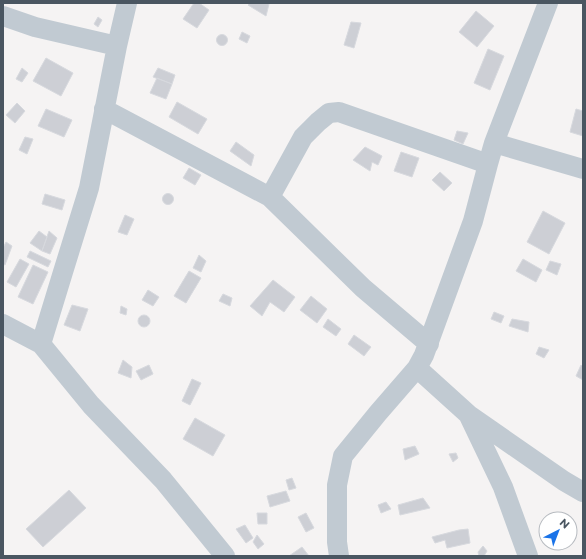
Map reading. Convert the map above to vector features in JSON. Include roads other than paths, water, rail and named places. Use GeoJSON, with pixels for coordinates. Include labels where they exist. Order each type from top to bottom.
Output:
{"type":"FeatureCollection","features":[{"type":"Feature","properties":{"kind":"street"},"geometry":{"type":"LineString","coordinates":[[41,344],[89,188],[104,109],[127,3]]}},
{"type":"Feature","properties":{"kind":"street"},"geometry":{"type":"LineString","coordinates":[[340,556],[337,542],[336,485],[343,456],[417,368],[429,344],[473,221],[494,143],[548,3]]}},
{"type":"Feature","properties":{"kind":"street"},"geometry":{"type":"LineString","coordinates":[[3,16],[35,27],[117,46]]}},
{"type":"Feature","properties":{"kind":"street"},"geometry":{"type":"LineString","coordinates":[[104,109],[270,197],[364,288],[429,344]]}},
{"type":"Feature","properties":{"kind":"street"},"geometry":{"type":"LineString","coordinates":[[270,197],[303,137],[318,122],[329,114],[339,112],[488,164]]}},
{"type":"Feature","properties":{"kind":"street"},"geometry":{"type":"LineString","coordinates":[[494,143],[583,169]]}},
{"type":"Feature","properties":{"kind":"street"},"geometry":{"type":"LineString","coordinates":[[3,324],[41,344],[91,405],[163,480],[226,556]]}},
{"type":"Feature","properties":{"kind":"street"},"geometry":{"type":"LineString","coordinates":[[417,368],[469,416],[564,482],[583,492]]}},
{"type":"Feature","properties":{"kind":"street"},"geometry":{"type":"LineString","coordinates":[[469,416],[503,487],[528,556]]}}]}
